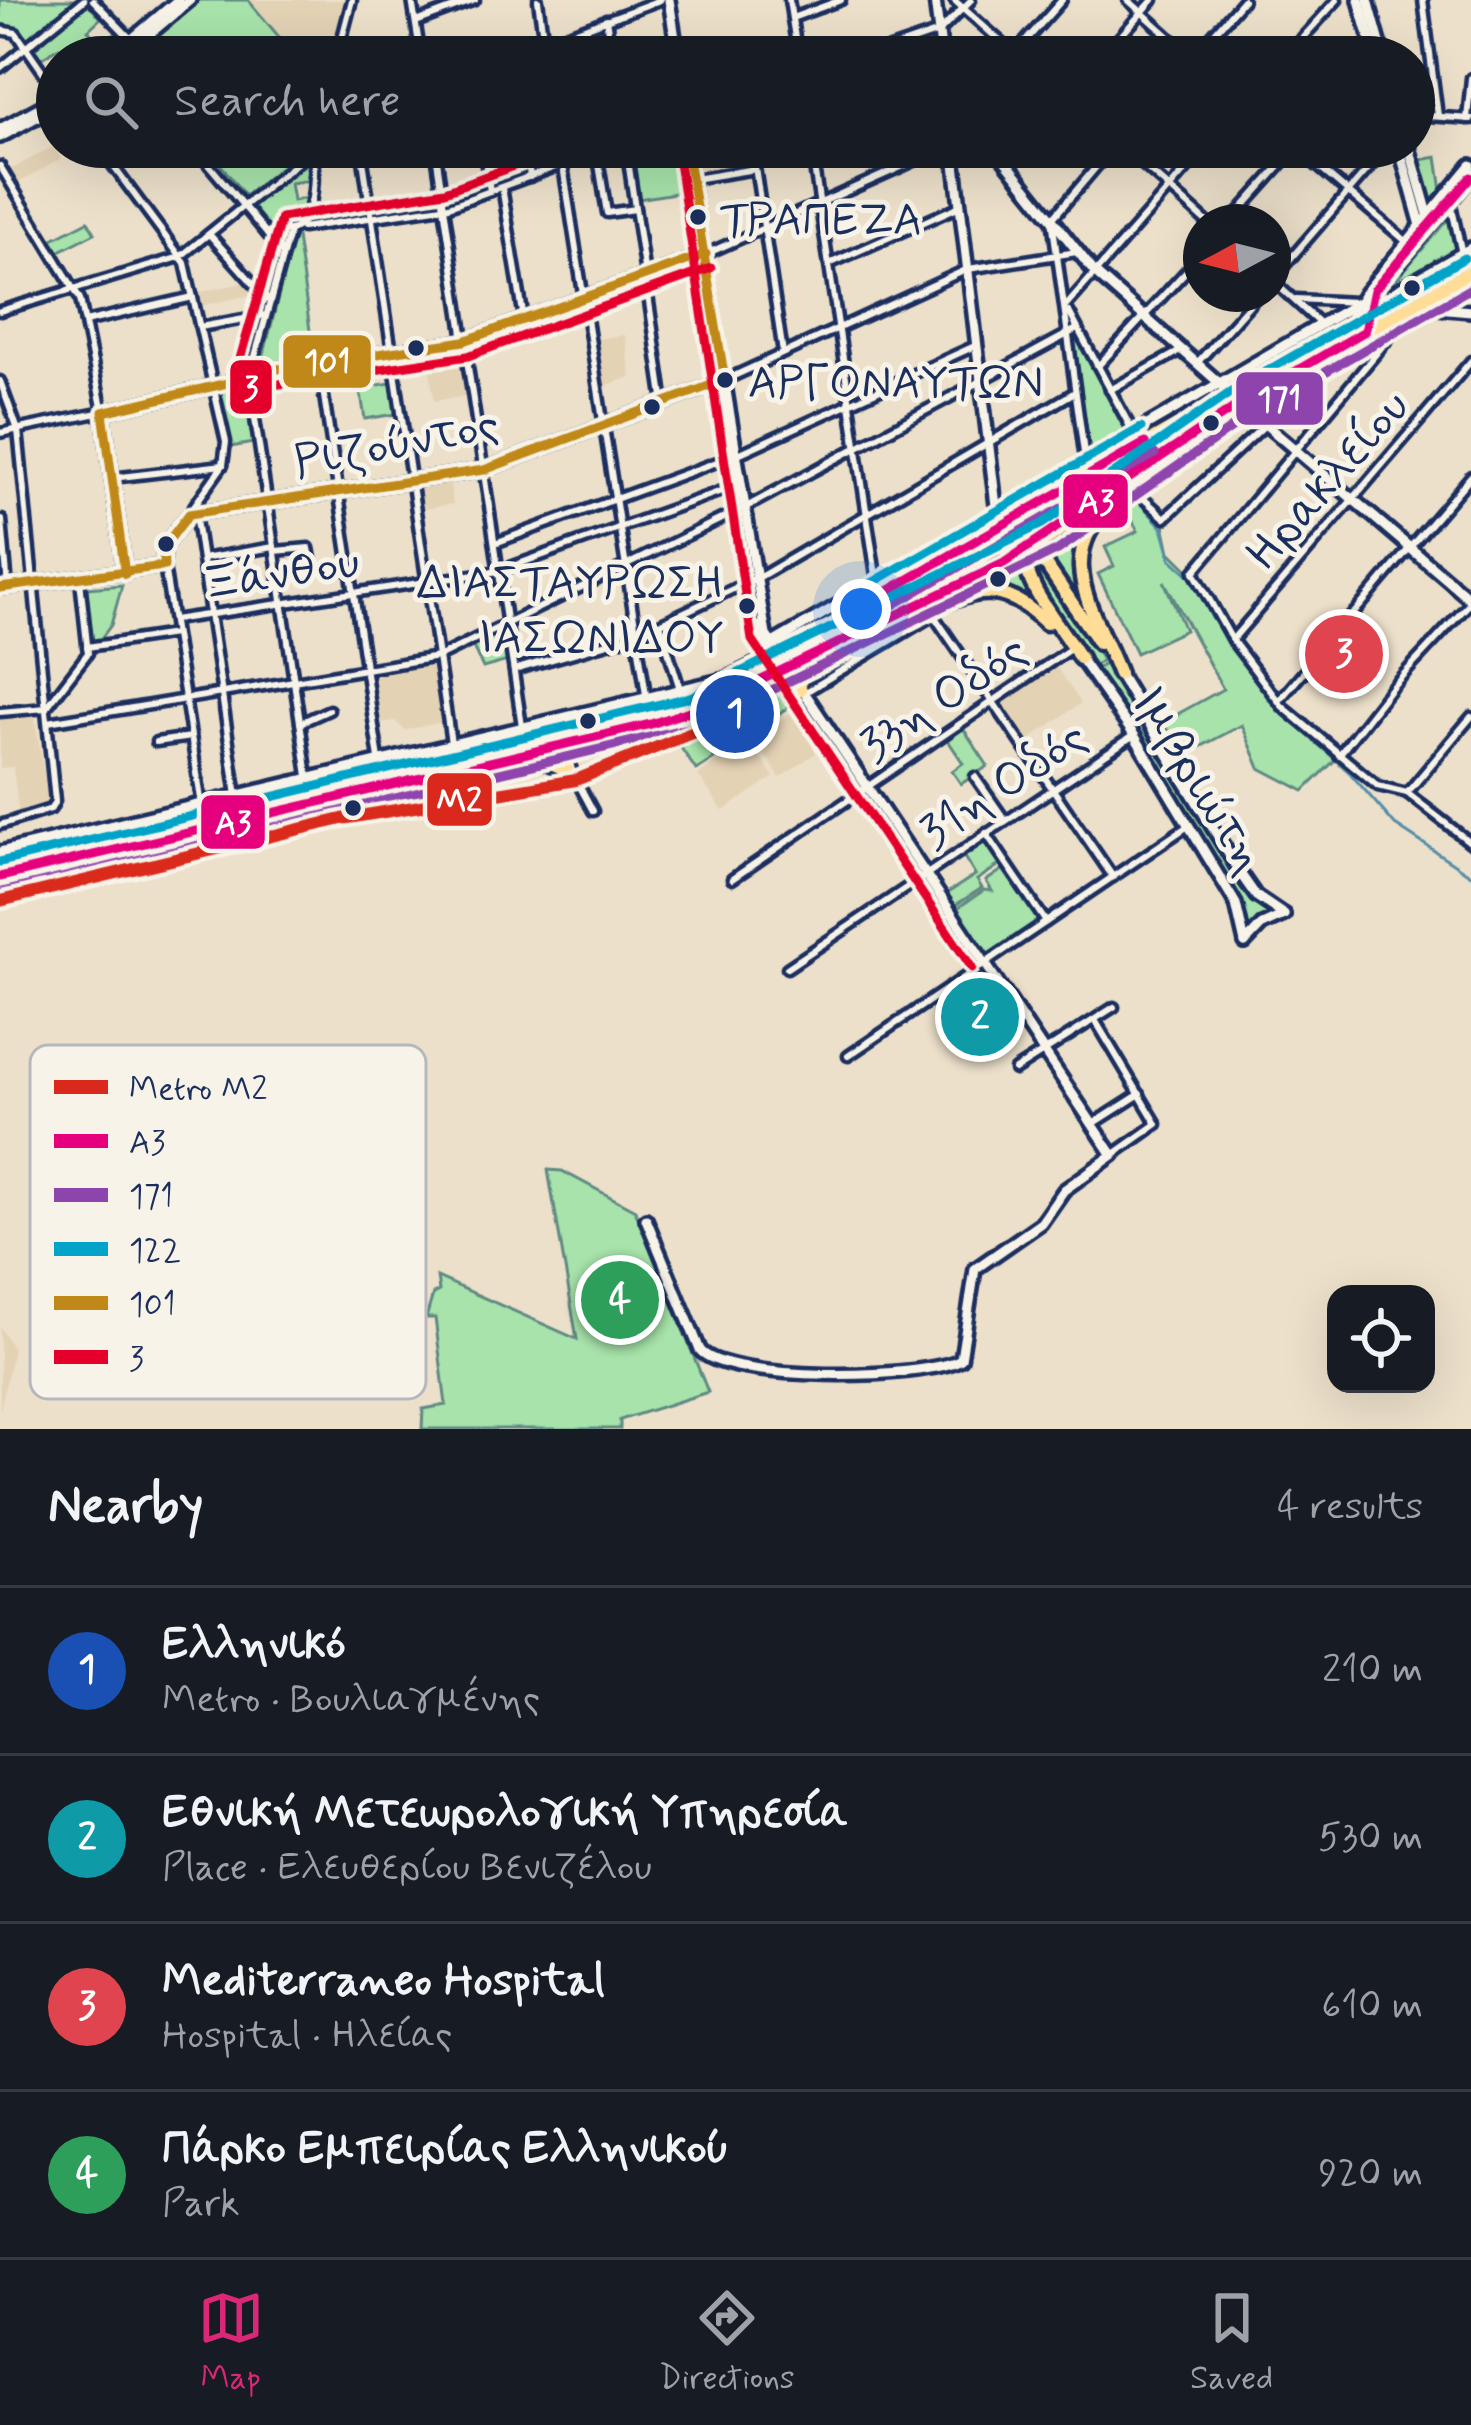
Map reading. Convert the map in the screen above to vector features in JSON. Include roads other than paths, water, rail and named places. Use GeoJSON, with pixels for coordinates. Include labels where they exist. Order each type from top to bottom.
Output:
{"type":"FeatureCollection","features":[{"type":"Feature","properties":{"kind":"main road"},"geometry":{"type":"LineString","coordinates":[[1075,654],[1030,586],[1027,542],[1055,505],[1225,388],[1341,332],[1468,253]]}},
{"type":"Feature","properties":{"kind":"main road"},"geometry":{"type":"LineString","coordinates":[[3,856],[452,751],[679,716],[1004,563],[1244,406],[1471,271]]}},
{"type":"Feature","properties":{"kind":"main road"},"geometry":{"type":"LineString","coordinates":[[838,620],[1171,428]]}},
{"type":"Feature","properties":{"kind":"main road"},"geometry":{"type":"LineString","coordinates":[[1119,674],[1084,591],[1078,562],[1096,519],[1155,464]]}},
{"type":"Feature","properties":{"kind":"main road"},"geometry":{"type":"LineString","coordinates":[[0,878],[527,753],[557,732],[674,704],[727,681],[838,620],[973,554],[1001,547],[1022,550],[1047,566],[1119,674]]}},
{"type":"Feature","properties":{"kind":"main road"},"geometry":{"type":"LineString","coordinates":[[865,629],[932,613],[973,593],[1003,592],[1025,603],[1075,654]]}},
{"type":"Feature","properties":{"kind":"main road"},"geometry":{"type":"LineString","coordinates":[[801,692],[799,669],[811,655]]}},
{"type":"Feature","properties":{"kind":"main road"},"geometry":{"type":"LineString","coordinates":[[527,753],[571,774]]}},
{"type":"Feature","properties":{"kind":"main road"},"geometry":{"type":"LineString","coordinates":[[360,767],[380,767]]}},
{"type":"Feature","properties":{"kind":"main road"},"geometry":{"type":"LineString","coordinates":[[313,783],[331,775]]}},
{"type":"Feature","properties":{"kind":"main road"},"geometry":{"type":"LineString","coordinates":[[46,843],[65,845]]}},
{"type":"Feature","properties":{"kind":"street"},"geometry":{"type":"LineString","coordinates":[[43,36],[83,0]]}},
{"type":"Feature","properties":{"kind":"street"},"geometry":{"type":"LineString","coordinates":[[93,0],[128,36]]}},
{"type":"Feature","properties":{"kind":"street"},"geometry":{"type":"LineString","coordinates":[[137,36],[178,0]]}},
{"type":"Feature","properties":{"kind":"street"},"geometry":{"type":"LineString","coordinates":[[142,36],[190,0]]}},
{"type":"Feature","properties":{"kind":"street"},"geometry":{"type":"LineString","coordinates":[[343,36],[352,0]]}},
{"type":"Feature","properties":{"kind":"street"},"geometry":{"type":"LineString","coordinates":[[412,0],[418,36]]}},
{"type":"Feature","properties":{"kind":"street"},"geometry":{"type":"LineString","coordinates":[[416,22],[475,0]]}},
{"type":"Feature","properties":{"kind":"street"},"geometry":{"type":"LineString","coordinates":[[538,0],[543,36]]}},
{"type":"Feature","properties":{"kind":"street"},"geometry":{"type":"LineString","coordinates":[[563,36],[664,0],[671,36]]}},
{"type":"Feature","properties":{"kind":"street"},"geometry":{"type":"LineString","coordinates":[[789,0],[795,36]]}},
{"type":"Feature","properties":{"kind":"street"},"geometry":{"type":"LineString","coordinates":[[792,17],[841,0]]}},
{"type":"Feature","properties":{"kind":"street"},"geometry":{"type":"LineString","coordinates":[[935,0],[939,36]]}},
{"type":"Feature","properties":{"kind":"street"},"geometry":{"type":"LineString","coordinates":[[954,0],[994,36]]}},
{"type":"Feature","properties":{"kind":"street"},"geometry":{"type":"LineString","coordinates":[[927,36],[939,32],[971,0]]}},
{"type":"Feature","properties":{"kind":"street"},"geometry":{"type":"LineString","coordinates":[[1032,36],[1062,0]]}},
{"type":"Feature","properties":{"kind":"street"},"geometry":{"type":"LineString","coordinates":[[1129,0],[1169,36]]}},
{"type":"Feature","properties":{"kind":"street"},"geometry":{"type":"LineString","coordinates":[[1122,36],[1153,0]]}},
{"type":"Feature","properties":{"kind":"street"},"geometry":{"type":"LineString","coordinates":[[1211,36],[1243,0]]}},
{"type":"Feature","properties":{"kind":"street"},"geometry":{"type":"LineString","coordinates":[[1305,36],[1337,0]]}},
{"type":"Feature","properties":{"kind":"street"},"geometry":{"type":"LineString","coordinates":[[1363,0],[1373,36]]}},
{"type":"Feature","properties":{"kind":"street"},"geometry":{"type":"LineString","coordinates":[[1423,0],[1428,36]]}},
{"type":"Feature","properties":{"kind":"street"},"geometry":{"type":"LineString","coordinates":[[606,20],[609,36]]}},
{"type":"Feature","properties":{"kind":"street"},"geometry":{"type":"LineString","coordinates":[[0,30],[13,30],[36,64]]}},
{"type":"Feature","properties":{"kind":"street"},"geometry":{"type":"LineString","coordinates":[[0,68],[36,43]]}},
{"type":"Feature","properties":{"kind":"street"},"geometry":{"type":"LineString","coordinates":[[1435,116],[1469,119],[1471,79]]}},
{"type":"Feature","properties":{"kind":"street"},"geometry":{"type":"LineString","coordinates":[[1435,93],[1438,116]]}},
{"type":"Feature","properties":{"kind":"street"},"geometry":{"type":"LineString","coordinates":[[0,133],[36,112]]}},
{"type":"Feature","properties":{"kind":"street"},"geometry":{"type":"LineString","coordinates":[[1365,331],[1373,293],[1471,165]]}},
{"type":"Feature","properties":{"kind":"street"},"geometry":{"type":"LineString","coordinates":[[0,166],[80,299],[104,412],[125,574]]}},
{"type":"Feature","properties":{"kind":"street"},"geometry":{"type":"LineString","coordinates":[[114,168],[180,257],[226,442],[224,466],[197,499],[195,512],[237,796]]}},
{"type":"Feature","properties":{"kind":"street"},"geometry":{"type":"LineString","coordinates":[[211,168],[283,253]]}},
{"type":"Feature","properties":{"kind":"street"},"geometry":{"type":"LineString","coordinates":[[0,311],[180,257],[290,168]]}},
{"type":"Feature","properties":{"kind":"street"},"geometry":{"type":"LineString","coordinates":[[3,856],[237,796],[313,783],[300,723],[250,375],[283,253],[316,178],[315,168]]}},
{"type":"Feature","properties":{"kind":"street"},"geometry":{"type":"LineString","coordinates":[[364,168],[452,751],[523,730],[557,732],[680,690],[727,681]]}},
{"type":"Feature","properties":{"kind":"street"},"geometry":{"type":"LineString","coordinates":[[438,168],[523,730]]}},
{"type":"Feature","properties":{"kind":"street"},"geometry":{"type":"LineString","coordinates":[[486,168],[490,191]]}},
{"type":"Feature","properties":{"kind":"street"},"geometry":{"type":"LineString","coordinates":[[529,168],[530,177]]}},
{"type":"Feature","properties":{"kind":"street"},"geometry":{"type":"LineString","coordinates":[[267,233],[444,207],[553,168]]}},
{"type":"Feature","properties":{"kind":"street"},"geometry":{"type":"LineString","coordinates":[[564,168],[646,701]]}},
{"type":"Feature","properties":{"kind":"street"},"geometry":{"type":"LineString","coordinates":[[600,168],[609,214],[635,209]]}},
{"type":"Feature","properties":{"kind":"street"},"geometry":{"type":"LineString","coordinates":[[629,168],[664,404]]}},
{"type":"Feature","properties":{"kind":"street"},"geometry":{"type":"LineString","coordinates":[[692,168],[760,638],[926,874],[1113,1156]]}},
{"type":"Feature","properties":{"kind":"street"},"geometry":{"type":"LineString","coordinates":[[814,168],[878,582]]}},
{"type":"Feature","properties":{"kind":"street"},"geometry":{"type":"LineString","coordinates":[[0,433],[250,375],[464,341],[706,254],[899,168]]}},
{"type":"Feature","properties":{"kind":"street"},"geometry":{"type":"LineString","coordinates":[[954,168],[997,514]]}},
{"type":"Feature","properties":{"kind":"street"},"geometry":{"type":"LineString","coordinates":[[1010,168],[1095,273],[1471,601],[1339,754]]}},
{"type":"Feature","properties":{"kind":"street"},"geometry":{"type":"LineString","coordinates":[[1085,464],[1052,218],[1095,168]]}},
{"type":"Feature","properties":{"kind":"street"},"geometry":{"type":"LineString","coordinates":[[1146,168],[1187,204]]}},
{"type":"Feature","properties":{"kind":"street"},"geometry":{"type":"LineString","coordinates":[[1066,306],[1188,168]]}},
{"type":"Feature","properties":{"kind":"street"},"geometry":{"type":"LineString","coordinates":[[1246,204],[1278,168]]}},
{"type":"Feature","properties":{"kind":"street"},"geometry":{"type":"LineString","coordinates":[[1319,168],[1408,243]]}},
{"type":"Feature","properties":{"kind":"street"},"geometry":{"type":"LineString","coordinates":[[1291,259],[1369,168]]}},
{"type":"Feature","properties":{"kind":"street"},"geometry":{"type":"LineString","coordinates":[[1407,168],[1427,227]]}},
{"type":"Feature","properties":{"kind":"street"},"geometry":{"type":"LineString","coordinates":[[1414,168],[1427,227]]}},
{"type":"Feature","properties":{"kind":"street"},"geometry":{"type":"LineString","coordinates":[[694,177],[755,169],[783,353]]}},
{"type":"Feature","properties":{"kind":"street"},"geometry":{"type":"LineString","coordinates":[[1341,332],[1359,302],[1408,243],[1471,177]]}},
{"type":"Feature","properties":{"kind":"street"},"geometry":{"type":"LineString","coordinates":[[502,187],[524,319]]}},
{"type":"Feature","properties":{"kind":"street"},"geometry":{"type":"LineString","coordinates":[[1373,293],[1384,298],[1468,253],[1451,202]]}},
{"type":"Feature","properties":{"kind":"street"},"geometry":{"type":"LineString","coordinates":[[829,265],[960,206]]}},
{"type":"Feature","properties":{"kind":"street"},"geometry":{"type":"LineString","coordinates":[[209,234],[270,302]]}},
{"type":"Feature","properties":{"kind":"street","name":"Ριζούντος"},"geometry":{"type":"LineString","coordinates":[[195,512],[484,470],[725,380],[968,269],[1077,252]]}},
{"type":"Feature","properties":{"kind":"street"},"geometry":{"type":"LineString","coordinates":[[1098,366],[1183,275]]}},
{"type":"Feature","properties":{"kind":"street"},"geometry":{"type":"LineString","coordinates":[[1244,406],[1259,403],[1425,307],[1442,303],[1466,283],[1471,310],[1442,303]]}},
{"type":"Feature","properties":{"kind":"street"},"geometry":{"type":"LineString","coordinates":[[85,322],[193,297]]}},
{"type":"Feature","properties":{"kind":"street"},"geometry":{"type":"LineString","coordinates":[[1293,299],[1359,302]]}},
{"type":"Feature","properties":{"kind":"street"},"geometry":{"type":"LineString","coordinates":[[1293,299],[1323,327]]}},
{"type":"Feature","properties":{"kind":"street"},"geometry":{"type":"LineString","coordinates":[[773,652],[878,582],[1225,388],[1359,302]]}},
{"type":"Feature","properties":{"kind":"street"},"geometry":{"type":"LineString","coordinates":[[1066,306],[1135,436]]}},
{"type":"Feature","properties":{"kind":"street"},"geometry":{"type":"LineString","coordinates":[[1198,362],[1243,312]]}},
{"type":"Feature","properties":{"kind":"street"},"geometry":{"type":"LineString","coordinates":[[200,327],[266,315]]}},
{"type":"Feature","properties":{"kind":"street"},"geometry":{"type":"LineString","coordinates":[[1407,317],[1194,567],[1232,640],[1279,702],[1384,790],[1407,793],[1470,841]]}},
{"type":"Feature","properties":{"kind":"street"},"geometry":{"type":"LineString","coordinates":[[48,722],[438,657],[744,508],[1077,328]]}},
{"type":"Feature","properties":{"kind":"street"},"geometry":{"type":"LineString","coordinates":[[495,543],[736,455],[977,345]]}},
{"type":"Feature","properties":{"kind":"street"},"geometry":{"type":"LineString","coordinates":[[1110,390],[1183,349]]}},
{"type":"Feature","properties":{"kind":"street","name":"Ηρακλείου"},"geometry":{"type":"LineString","coordinates":[[1232,640],[1471,362]]}},
{"type":"Feature","properties":{"kind":"street"},"geometry":{"type":"LineString","coordinates":[[319,363],[380,767]]}},
{"type":"Feature","properties":{"kind":"street"},"geometry":{"type":"LineString","coordinates":[[0,381],[18,430],[55,801],[40,813],[0,825]]}},
{"type":"Feature","properties":{"kind":"street"},"geometry":{"type":"LineString","coordinates":[[514,670],[636,634],[754,579],[1075,392]]}},
{"type":"Feature","properties":{"kind":"street"},"geometry":{"type":"LineString","coordinates":[[1259,403],[1262,421]]}},
{"type":"Feature","properties":{"kind":"street"},"geometry":{"type":"LineString","coordinates":[[1132,488],[1165,518],[1262,421]]}},
{"type":"Feature","properties":{"kind":"street"},"geometry":{"type":"LineString","coordinates":[[112,478],[224,466]]}},
{"type":"Feature","properties":{"kind":"street"},"geometry":{"type":"LineString","coordinates":[[1279,702],[1471,476]]}},
{"type":"Feature","properties":{"kind":"street","name":"Ξάνθου"},"geometry":{"type":"LineString","coordinates":[[173,620],[499,572],[740,484]]}},
{"type":"Feature","properties":{"kind":"street"},"geometry":{"type":"LineString","coordinates":[[195,512],[163,548],[202,805]]}},
{"type":"Feature","properties":{"kind":"street"},"geometry":{"type":"LineString","coordinates":[[2,520],[4,588],[164,566]]}},
{"type":"Feature","properties":{"kind":"street"},"geometry":{"type":"LineString","coordinates":[[202,559],[308,548],[313,569]]}},
{"type":"Feature","properties":{"kind":"street"},"geometry":{"type":"LineString","coordinates":[[0,712],[46,707],[86,658],[80,580]]}},
{"type":"Feature","properties":{"kind":"street"},"geometry":{"type":"LineString","coordinates":[[801,692],[818,690],[932,613],[1113,877]]}},
{"type":"Feature","properties":{"kind":"street"},"geometry":{"type":"LineString","coordinates":[[660,624],[680,690]]}},
{"type":"Feature","properties":{"kind":"street"},"geometry":{"type":"LineString","coordinates":[[1315,662],[1341,680],[1362,658],[1366,648],[1343,627]]}},
{"type":"Feature","properties":{"kind":"street"},"geometry":{"type":"LineString","coordinates":[[87,647],[174,634]]}},
{"type":"Feature","properties":{"kind":"street","name":"33η Οδός"},"geometry":{"type":"LineString","coordinates":[[732,879],[992,699],[1075,654]]}},
{"type":"Feature","properties":{"kind":"street","name":"Ιμβριώτη"},"geometry":{"type":"LineString","coordinates":[[1075,654],[1134,735],[1236,904],[1245,943],[1262,926],[1284,915],[1256,896],[1242,876],[1119,674]]}},
{"type":"Feature","properties":{"kind":"street"},"geometry":{"type":"LineString","coordinates":[[812,707],[818,690]]}},
{"type":"Feature","properties":{"kind":"street"},"geometry":{"type":"LineString","coordinates":[[300,723],[329,710]]}},
{"type":"Feature","properties":{"kind":"street"},"geometry":{"type":"LineString","coordinates":[[1407,793],[1471,717]]}},
{"type":"Feature","properties":{"kind":"street"},"geometry":{"type":"LineString","coordinates":[[557,732],[571,774],[593,811]]}},
{"type":"Feature","properties":{"kind":"street","name":"31η Οδός"},"geometry":{"type":"LineString","coordinates":[[787,968],[1134,735]]}},
{"type":"Feature","properties":{"kind":"street"},"geometry":{"type":"LineString","coordinates":[[156,742],[191,737]]}},
{"type":"Feature","properties":{"kind":"street"},"geometry":{"type":"LineString","coordinates":[[331,775],[360,767]]}},
{"type":"Feature","properties":{"kind":"street"},"geometry":{"type":"LineString","coordinates":[[975,777],[1005,820]]}},
{"type":"Feature","properties":{"kind":"street"},"geometry":{"type":"LineString","coordinates":[[848,1056],[1188,826]]}},
{"type":"Feature","properties":{"kind":"street"},"geometry":{"type":"LineString","coordinates":[[986,833],[1046,922]]}},
{"type":"Feature","properties":{"kind":"street"},"geometry":{"type":"LineString","coordinates":[[1015,1070],[1114,1006]]}},
{"type":"Feature","properties":{"kind":"street"},"geometry":{"type":"LineString","coordinates":[[646,1219],[700,1350],[710,1360],[739,1369],[888,1376],[961,1359],[975,1269],[1042,1223],[1064,1190],[1156,1127],[1095,1020]]}},
{"type":"Feature","properties":{"kind":"street"},"geometry":{"type":"LineString","coordinates":[[1093,1124],[1140,1094]]}},
{"type":"Feature","properties":{"kind":"waterway"},"geometry":{"type":"LineString","coordinates":[[1139,502],[1162,527],[1171,559],[1192,578],[1212,618],[1271,702],[1350,773],[1395,825],[1471,875]]}},
{"type":"Feature","properties":{"kind":"metro line","name":"Μ2"},"geometry":{"type":"LineString","coordinates":[[0,901],[342,819],[576,780],[736,715]]}},
{"type":"Feature","properties":{"kind":"place","name":"ΤΡΑΠΕΖΑ"},"geometry":{"type":"Point","coordinates":[698,217]}},
{"type":"Feature","properties":{"kind":"place","name":"ΑΡΓΟΝΑΥΤΩΝ"},"geometry":{"type":"Point","coordinates":[725,380]}},
{"type":"Feature","properties":{"kind":"place","name":"ΔΙΑΣΤΑΥΡΩΣΗ ΙΑΣΩΝΙΔΟΥ"},"geometry":{"type":"Point","coordinates":[747,606]}},
{"type":"Feature","properties":{"kind":"place","name":"Mediterraneo Hospital"},"geometry":{"type":"Point","coordinates":[1344,654]}},
{"type":"Feature","properties":{"kind":"place","name":"Ελληνικό"},"geometry":{"type":"Point","coordinates":[735,714]}},
{"type":"Feature","properties":{"kind":"place","name":"Εθνική Μετεωρολογική Υπηρεσία"},"geometry":{"type":"Point","coordinates":[980,1017]}},
{"type":"Feature","properties":{"kind":"place","name":"Πάρκο Εμπειρίας Ελληνικού"},"geometry":{"type":"Point","coordinates":[620,1300]}}]}
